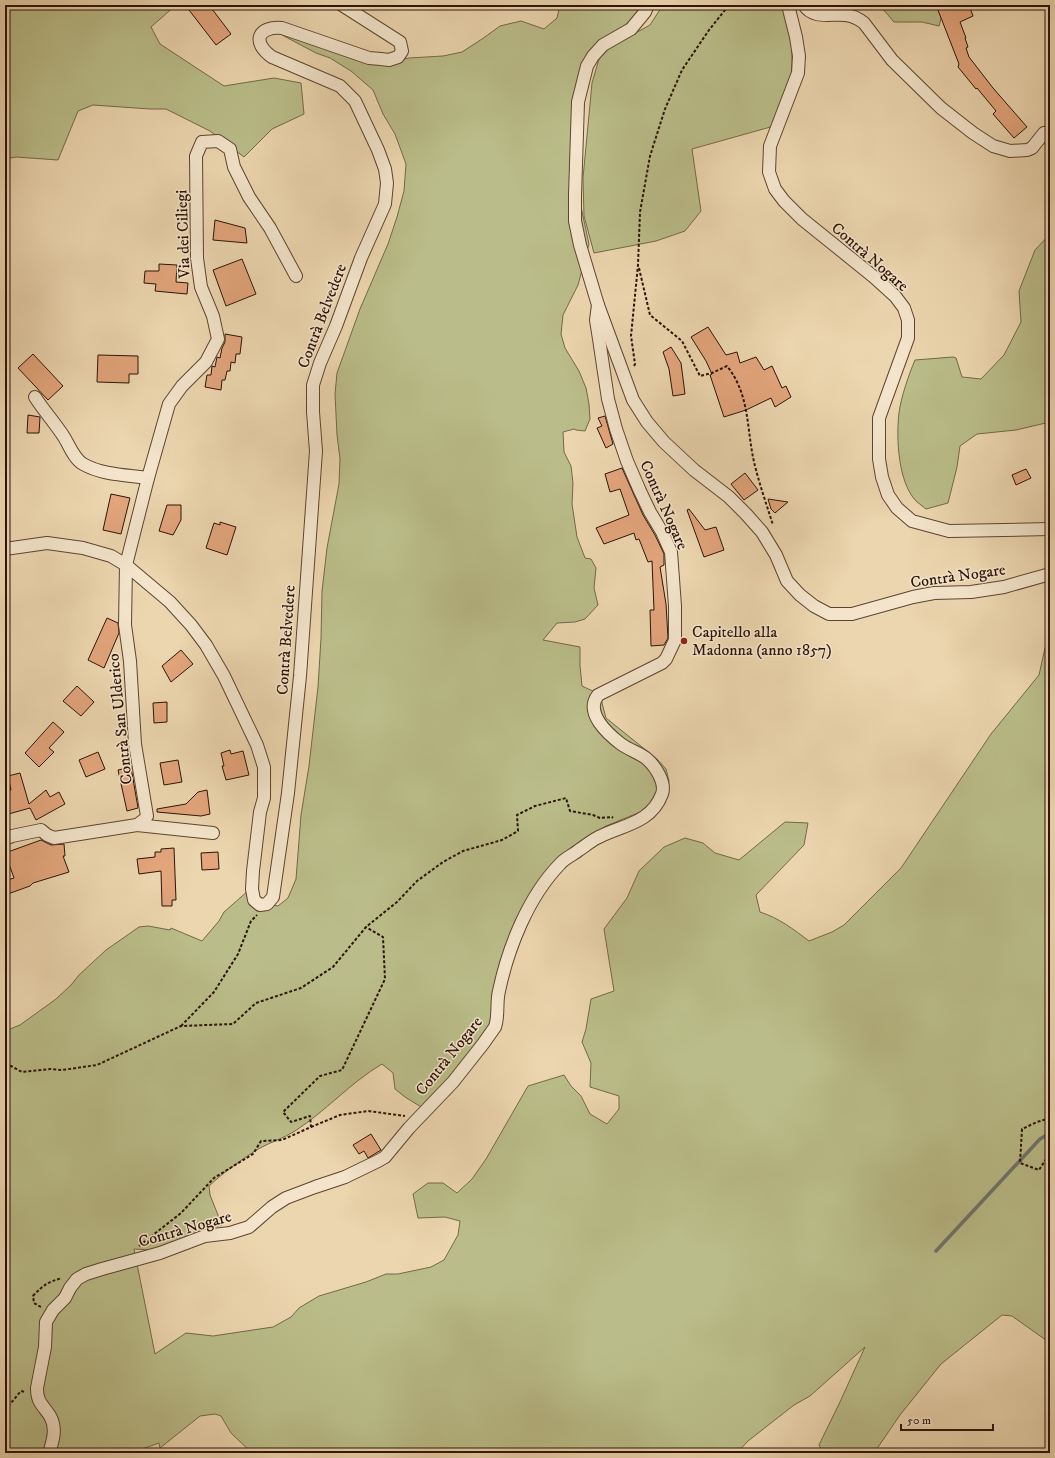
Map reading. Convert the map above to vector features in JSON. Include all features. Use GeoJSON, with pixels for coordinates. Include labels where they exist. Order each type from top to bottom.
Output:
{"type":"FeatureCollection","features":[{"type":"Feature","properties":{"kind":"street","name":"Contrà Belvedere"},"geometry":{"type":"LineString","coordinates":[[267,904],[273,897],[288,793],[300,676],[316,451],[313,385],[320,363],[336,326],[361,258],[385,204],[387,183],[385,169],[378,150],[355,101],[340,86],[272,57],[263,51],[260,45],[260,39],[262,32],[273,27],[282,28],[369,58],[389,60],[398,57],[401,54],[402,51],[400,42],[342,5]]}},
{"type":"Feature","properties":{"kind":"street"},"geometry":{"type":"LineString","coordinates":[[598,305],[580,245],[575,221],[575,168],[578,102],[583,78],[587,66],[593,56],[603,45],[631,29],[645,12],[648,5]]}},
{"type":"Feature","properties":{"kind":"street","name":"Contrà Nogare"},"geometry":{"type":"LineString","coordinates":[[788,5],[799,56],[798,73],[770,146],[769,172],[775,189],[784,201],[802,219],[874,277],[894,296],[904,308],[908,320],[908,338],[879,418],[879,459],[882,477],[888,495],[897,508],[912,521],[949,531],[1050,528]]}},
{"type":"Feature","properties":{"kind":"street"},"geometry":{"type":"LineString","coordinates":[[804,5],[810,11],[819,15],[844,14],[858,18],[864,23],[892,60],[941,108],[973,133],[993,146],[1010,151],[1027,150],[1032,148],[1044,133]]}},
{"type":"Feature","properties":{"kind":"street","name":"Via dei Ciliegi"},"geometry":{"type":"LineString","coordinates":[[126,565],[169,404],[182,386],[206,362],[218,339],[213,316],[201,287],[197,258],[196,156],[202,142],[218,140],[230,149],[234,167],[296,276]]}},
{"type":"Feature","properties":{"kind":"street","name":"Contrà Nogare"},"geometry":{"type":"LineString","coordinates":[[598,305],[620,361],[633,400],[647,422],[664,442],[694,470],[729,497],[746,514],[762,532],[776,555],[787,581],[800,595],[821,610],[829,614],[852,614],[927,594],[971,592],[1004,587],[1050,574]]}},
{"type":"Feature","properties":{"kind":"street","name":"Contrà Nogare"},"geometry":{"type":"LineString","coordinates":[[37,1395],[45,1347],[46,1322],[53,1310],[65,1298],[72,1284],[82,1276],[118,1264],[160,1254],[205,1236],[230,1233],[249,1227],[272,1207],[286,1198],[345,1178],[385,1157],[395,1144],[463,1071],[495,1027],[498,1020],[498,996],[506,961],[521,923],[546,880],[560,863],[597,838],[644,818],[660,800],[663,792],[663,785],[658,773],[647,759],[622,744],[603,728],[595,713],[594,703],[596,697],[601,692],[662,663],[675,640],[675,606],[671,552],[662,532],[650,512],[627,461],[608,398],[596,320],[598,305]]}},
{"type":"Feature","properties":{"kind":"street"},"geometry":{"type":"LineString","coordinates":[[35,397],[81,464],[116,474],[148,478]]}},
{"type":"Feature","properties":{"kind":"street"},"geometry":{"type":"LineString","coordinates":[[5,549],[47,544],[83,548],[111,556],[126,565],[170,602],[191,625],[206,645],[224,676],[257,745],[264,767],[264,798],[260,812],[252,889],[254,900],[260,905],[267,904]]}},
{"type":"Feature","properties":{"kind":"street","name":"Contrà San Ulderico"},"geometry":{"type":"LineString","coordinates":[[126,565],[125,625],[130,661],[135,744],[147,816],[137,825]]}},
{"type":"Feature","properties":{"kind":"street"},"geometry":{"type":"LineString","coordinates":[[5,839],[36,830],[41,830],[54,838],[137,825],[214,833]]}},
{"type":"Feature","properties":{"kind":"street"},"geometry":{"type":"LineString","coordinates":[[37,1395],[39,1403],[52,1420],[54,1436],[50,1453]]}},
{"type":"Feature","properties":{"kind":"path"},"geometry":{"type":"LineString","coordinates":[[620,361],[631,370],[635,364],[631,336],[638,265],[640,212],[650,156],[666,109],[682,70],[709,30],[729,5]]}},
{"type":"Feature","properties":{"kind":"path"},"geometry":{"type":"LineString","coordinates":[[638,265],[650,315],[682,341],[700,376],[712,373],[727,366],[735,377],[746,410],[754,465],[773,526]]}},
{"type":"Feature","properties":{"kind":"path"},"geometry":{"type":"LineString","coordinates":[[181,1026],[233,1024],[256,1003],[301,988],[333,967],[366,927],[397,902],[417,881],[443,862],[463,851],[502,840],[518,831],[517,815],[535,806],[566,798],[570,811],[593,815],[600,818],[612,816],[618,830]]}},
{"type":"Feature","properties":{"kind":"path"},"geometry":{"type":"LineString","coordinates":[[5,1067],[11,1066],[22,1072],[50,1069],[62,1070],[97,1065],[181,1026],[214,992],[238,954],[251,921],[267,904]]}},
{"type":"Feature","properties":{"kind":"path"},"geometry":{"type":"LineString","coordinates":[[311,1127],[310,1116],[291,1122],[283,1112],[320,1076],[342,1070],[385,979],[383,937],[366,927]]}},
{"type":"Feature","properties":{"kind":"path"},"geometry":{"type":"LineString","coordinates":[[135,1248],[181,1213],[214,1178],[253,1154],[262,1141],[282,1140],[340,1115],[368,1111],[420,1118]]}},
{"type":"Feature","properties":{"kind":"path"},"geometry":{"type":"LineString","coordinates":[[1050,1118],[1037,1122],[1022,1130],[1020,1163],[1039,1170],[1050,1153]]}},
{"type":"Feature","properties":{"kind":"path"},"geometry":{"type":"LineString","coordinates":[[53,1310],[34,1304],[33,1296],[40,1288],[49,1282],[68,1276]]}},
{"type":"Feature","properties":{"kind":"path"},"geometry":{"type":"LineString","coordinates":[[5,1410],[21,1391],[37,1395]]}},
{"type":"Feature","properties":{"kind":"green space"},"geometry":{"type":"Polygon","coordinates":[[[5,5],[176,5],[151,27],[160,44],[224,86],[274,78],[301,83],[304,114],[272,129],[244,157],[210,131],[166,109],[93,105],[78,111],[58,160],[16,157],[5,159],[5,5]]]}},
{"type":"Feature","properties":{"kind":"green space"},"geometry":{"type":"Polygon","coordinates":[[[560,5],[648,5],[633,20],[606,37],[591,66],[585,94],[580,147],[580,202],[589,244],[578,285],[563,315],[561,334],[565,348],[579,371],[586,388],[589,404],[590,419],[585,431],[574,429],[563,432],[564,452],[571,466],[573,483],[572,504],[577,537],[585,558],[591,559],[596,568],[594,588],[598,605],[585,619],[575,622],[557,623],[543,640],[580,647],[582,686],[597,693],[602,698],[606,718],[657,759],[666,769],[669,781],[668,788],[650,808],[606,826],[583,840],[568,853],[526,905],[488,1028],[426,1110],[395,1089],[393,1073],[382,1064],[359,1080],[306,1123],[291,1133],[253,1152],[209,1186],[210,1195],[222,1225],[206,1229],[178,1241],[151,1250],[134,1249],[155,1354],[186,1333],[213,1336],[273,1327],[291,1317],[299,1308],[319,1296],[366,1282],[386,1274],[398,1274],[431,1267],[444,1260],[458,1235],[460,1221],[445,1217],[418,1218],[413,1194],[428,1183],[443,1183],[457,1193],[472,1179],[486,1159],[528,1086],[564,1075],[571,1086],[581,1096],[590,1114],[607,1124],[619,1109],[619,1096],[590,1087],[591,1063],[582,1042],[586,1029],[591,999],[614,991],[604,929],[627,898],[639,871],[664,847],[685,838],[703,843],[715,853],[739,860],[785,822],[808,823],[804,845],[756,895],[760,912],[780,921],[809,941],[832,932],[844,925],[901,868],[991,734],[1039,675],[1045,648],[1050,639],[1050,1343],[1012,1316],[1002,1315],[941,1364],[900,1415],[874,1453],[823,1453],[819,1445],[865,1347],[810,1396],[794,1405],[748,1441],[737,1453],[252,1453],[231,1433],[221,1416],[215,1414],[200,1416],[160,1448],[159,1443],[131,1453],[5,1453],[5,1031],[20,1025],[56,999],[106,950],[139,927],[148,926],[170,930],[171,928],[202,941],[219,921],[224,912],[249,890],[264,904],[278,906],[288,898],[296,879],[301,815],[309,766],[318,687],[322,591],[327,548],[339,484],[340,459],[335,394],[337,373],[360,309],[388,244],[397,217],[404,191],[406,164],[395,134],[383,114],[373,90],[351,71],[330,58],[316,53],[282,35],[287,29],[397,60],[443,56],[462,52],[500,26],[521,21],[544,29],[557,18],[560,5]]]}},
{"type":"Feature","properties":{"kind":"green space"},"geometry":{"type":"Polygon","coordinates":[[[663,5],[785,5],[792,54],[789,88],[774,126],[692,149],[701,211],[685,231],[656,241],[594,253],[584,216],[583,178],[592,83],[599,59],[610,47],[650,25],[663,5]]]}},
{"type":"Feature","properties":{"kind":"green space"},"geometry":{"type":"Polygon","coordinates":[[[876,5],[938,5],[942,15],[939,26],[922,22],[894,22],[882,8],[876,5]]]}},
{"type":"Feature","properties":{"kind":"green space"},"geometry":{"type":"Polygon","coordinates":[[[1050,234],[1050,422],[1016,430],[977,434],[960,446],[957,467],[948,503],[926,509],[916,501],[905,483],[898,447],[900,407],[915,360],[953,357],[956,358],[962,377],[981,379],[1004,355],[1021,322],[1019,291],[1035,250],[1050,234]]]}},
{"type":"Feature","properties":{"kind":"building"},"geometry":{"type":"Polygon","coordinates":[[[195,5],[209,5],[231,34],[216,45],[189,10],[195,5]]]}},
{"type":"Feature","properties":{"kind":"building"},"geometry":{"type":"Polygon","coordinates":[[[936,5],[969,5],[973,16],[960,22],[966,38],[968,47],[966,48],[969,57],[993,88],[1027,127],[1014,138],[993,114],[996,111],[958,67],[959,64],[936,5]]]}},
{"type":"Feature","properties":{"kind":"building"},"geometry":{"type":"Polygon","coordinates":[[[215,220],[245,228],[247,243],[213,240],[215,220]]]}},
{"type":"Feature","properties":{"kind":"building"},"geometry":{"type":"Polygon","coordinates":[[[242,259],[256,294],[226,306],[213,270],[242,259]]]}},
{"type":"Feature","properties":{"kind":"building"},"geometry":{"type":"Polygon","coordinates":[[[159,264],[177,265],[176,282],[188,283],[187,294],[155,291],[156,284],[144,283],[145,271],[159,271],[159,264]]]}},
{"type":"Feature","properties":{"kind":"building"},"geometry":{"type":"Polygon","coordinates":[[[708,327],[726,355],[737,352],[740,363],[756,357],[764,370],[772,366],[782,388],[786,386],[791,397],[775,407],[771,398],[746,410],[724,417],[710,375],[712,374],[691,337],[708,327]]]}},
{"type":"Feature","properties":{"kind":"building"},"geometry":{"type":"Polygon","coordinates":[[[225,334],[242,337],[240,354],[236,354],[235,363],[231,362],[230,371],[227,371],[225,380],[222,380],[221,390],[205,387],[207,375],[211,375],[212,366],[215,367],[217,357],[220,358],[225,342],[225,334]]]}},
{"type":"Feature","properties":{"kind":"building"},"geometry":{"type":"Polygon","coordinates":[[[671,347],[681,363],[685,394],[673,396],[669,369],[663,352],[671,347]]]}},
{"type":"Feature","properties":{"kind":"building"},"geometry":{"type":"Polygon","coordinates":[[[33,354],[63,386],[48,400],[18,368],[33,354]]]}},
{"type":"Feature","properties":{"kind":"building"},"geometry":{"type":"Polygon","coordinates":[[[98,355],[138,356],[138,374],[129,374],[129,383],[97,382],[98,355]]]}},
{"type":"Feature","properties":{"kind":"building"},"geometry":{"type":"Polygon","coordinates":[[[28,415],[40,417],[39,433],[27,433],[28,415]]]}},
{"type":"Feature","properties":{"kind":"building"},"geometry":{"type":"Polygon","coordinates":[[[605,416],[613,444],[606,448],[597,428],[602,426],[598,418],[605,416]]]}},
{"type":"Feature","properties":{"kind":"building"},"geometry":{"type":"Polygon","coordinates":[[[622,468],[643,515],[664,554],[664,565],[660,567],[666,604],[668,638],[664,645],[651,646],[650,610],[654,610],[652,561],[648,562],[639,539],[636,540],[634,533],[604,544],[596,528],[629,515],[620,489],[610,492],[605,474],[622,468]]]}},
{"type":"Feature","properties":{"kind":"building"},"geometry":{"type":"Polygon","coordinates":[[[1026,469],[1031,478],[1016,485],[1012,475],[1026,469]]]}},
{"type":"Feature","properties":{"kind":"building"},"geometry":{"type":"Polygon","coordinates":[[[745,473],[758,490],[744,500],[731,484],[745,473]]]}},
{"type":"Feature","properties":{"kind":"building"},"geometry":{"type":"Polygon","coordinates":[[[111,494],[130,498],[121,534],[103,530],[111,494]]]}},
{"type":"Feature","properties":{"kind":"building"},"geometry":{"type":"Polygon","coordinates":[[[768,499],[788,502],[775,513],[771,509],[768,499]]]}},
{"type":"Feature","properties":{"kind":"building"},"geometry":{"type":"Polygon","coordinates":[[[167,505],[181,505],[181,520],[173,535],[159,531],[167,505]]]}},
{"type":"Feature","properties":{"kind":"building"},"geometry":{"type":"Polygon","coordinates":[[[689,509],[705,530],[716,527],[724,550],[704,557],[687,510],[689,509]]]}},
{"type":"Feature","properties":{"kind":"building"},"geometry":{"type":"Polygon","coordinates":[[[220,522],[236,527],[227,555],[206,548],[214,523],[220,525],[220,522]]]}},
{"type":"Feature","properties":{"kind":"building"},"geometry":{"type":"Polygon","coordinates":[[[107,618],[118,623],[119,633],[104,668],[88,660],[107,618]]]}},
{"type":"Feature","properties":{"kind":"building"},"geometry":{"type":"Polygon","coordinates":[[[181,650],[193,664],[171,682],[162,666],[181,650]]]}},
{"type":"Feature","properties":{"kind":"building"},"geometry":{"type":"Polygon","coordinates":[[[77,686],[94,702],[81,716],[63,701],[77,686]]]}},
{"type":"Feature","properties":{"kind":"building"},"geometry":{"type":"Polygon","coordinates":[[[167,702],[167,722],[154,723],[153,703],[167,702]]]}},
{"type":"Feature","properties":{"kind":"building"},"geometry":{"type":"Polygon","coordinates":[[[53,722],[64,732],[49,748],[54,752],[39,767],[25,753],[53,722]]]}},
{"type":"Feature","properties":{"kind":"building"},"geometry":{"type":"Polygon","coordinates":[[[230,750],[231,754],[243,751],[249,775],[226,780],[222,766],[224,766],[221,753],[230,750]]]}},
{"type":"Feature","properties":{"kind":"building"},"geometry":{"type":"Polygon","coordinates":[[[98,752],[105,769],[86,777],[79,760],[98,752]]]}},
{"type":"Feature","properties":{"kind":"building"},"geometry":{"type":"Polygon","coordinates":[[[178,760],[182,782],[164,785],[160,763],[178,760]]]}},
{"type":"Feature","properties":{"kind":"building"},"geometry":{"type":"Polygon","coordinates":[[[131,767],[138,808],[127,811],[118,770],[131,767]]]}},
{"type":"Feature","properties":{"kind":"building"},"geometry":{"type":"Polygon","coordinates":[[[20,773],[29,804],[46,790],[50,797],[59,792],[65,804],[36,820],[30,808],[5,815],[5,792],[11,790],[8,776],[20,773]]]}},
{"type":"Feature","properties":{"kind":"building"},"geometry":{"type":"Polygon","coordinates":[[[207,790],[210,814],[201,816],[157,812],[157,809],[186,804],[198,792],[207,790]]]}},
{"type":"Feature","properties":{"kind":"building"},"geometry":{"type":"Polygon","coordinates":[[[41,840],[51,845],[64,844],[65,856],[63,856],[69,872],[33,883],[30,886],[5,895],[5,881],[14,878],[5,853],[41,840]]]}},
{"type":"Feature","properties":{"kind":"building"},"geometry":{"type":"Polygon","coordinates":[[[174,848],[176,900],[172,900],[172,906],[162,906],[161,871],[139,874],[137,859],[155,857],[155,852],[161,852],[161,849],[174,848]]]}},
{"type":"Feature","properties":{"kind":"building"},"geometry":{"type":"Polygon","coordinates":[[[218,852],[219,869],[202,870],[201,853],[218,852]]]}},
{"type":"Feature","properties":{"kind":"building"},"geometry":{"type":"Polygon","coordinates":[[[371,1134],[381,1150],[368,1158],[364,1151],[359,1154],[353,1145],[371,1134]]]}},
{"type":"Feature","properties":{"kind":"waterway"},"geometry":{"type":"LineString","coordinates":[[936,1251],[1040,1139],[1050,1133]]}},
{"type":"Feature","properties":{"kind":"place","name":"Capitello alla Madonna (anno 1857)"},"geometry":{"type":"Point","coordinates":[684,641]}}]}
